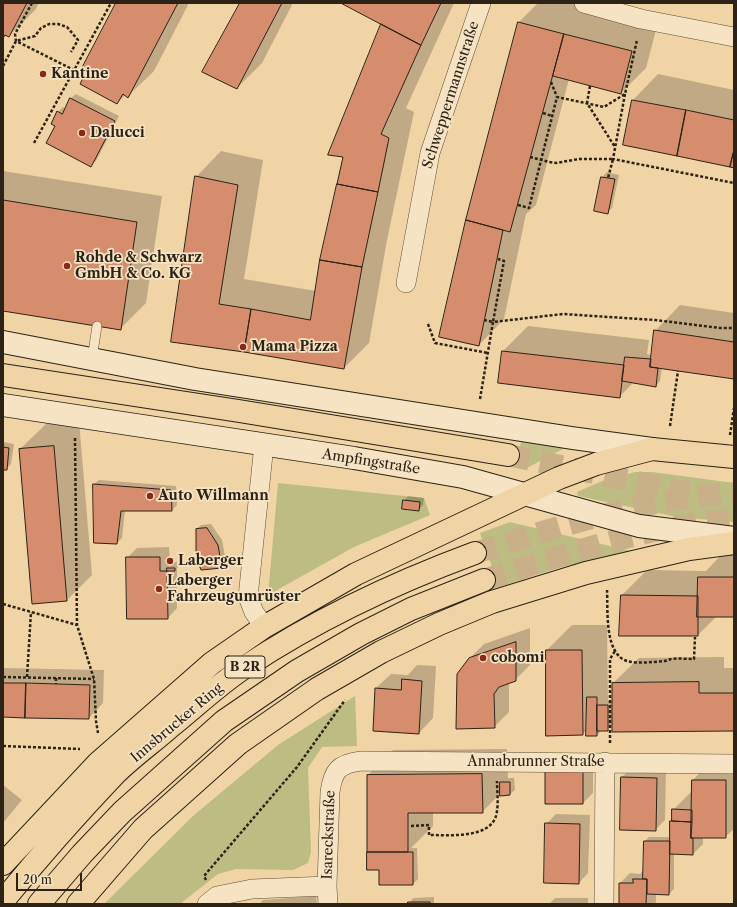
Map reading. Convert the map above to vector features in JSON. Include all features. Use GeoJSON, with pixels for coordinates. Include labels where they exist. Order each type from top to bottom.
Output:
{"type":"FeatureCollection","features":[{"type":"Feature","properties":{"kind":"main road"},"geometry":{"type":"LineString","coordinates":[[3,342],[219,383],[572,438],[734,457]]}},
{"type":"Feature","properties":{"kind":"main road"},"geometry":{"type":"LineString","coordinates":[[3,375],[239,411],[508,455]]}},
{"type":"Feature","properties":{"kind":"main road","name":"Ampfingstraße"},"geometry":{"type":"LineString","coordinates":[[3,405],[354,458],[463,477],[639,526],[734,538]]}},
{"type":"Feature","properties":{"kind":"main road"},"geometry":{"type":"LineString","coordinates":[[3,864],[57,805],[104,758],[212,663],[264,627],[356,574],[526,495],[559,478],[596,464],[652,448]]}},
{"type":"Feature","properties":{"kind":"main road"},"geometry":{"type":"LineString","coordinates":[[78,904],[143,829],[238,744],[316,689],[381,652],[439,624],[492,602],[586,573],[683,551],[734,543]]}},
{"type":"Feature","properties":{"kind":"main road","name":"Innsbrucker Ring"},"geometry":{"type":"LineString","coordinates":[[3,901],[55,839],[116,773],[211,693],[245,667],[305,630],[382,590],[431,569],[475,553]]}},
{"type":"Feature","properties":{"kind":"main road","name":"Innsbrucker Ring"},"geometry":{"type":"LineString","coordinates":[[39,904],[82,854],[122,812],[224,721],[297,671],[361,634],[411,609],[484,580]]}},
{"type":"Feature","properties":{"kind":"street","name":"Schweppermannstraße"},"geometry":{"type":"LineString","coordinates":[[406,283],[430,153],[481,3]]}},
{"type":"Feature","properties":{"kind":"street"},"geometry":{"type":"LineString","coordinates":[[584,3],[641,20],[734,37]]}},
{"type":"Feature","properties":{"kind":"street"},"geometry":{"type":"LineString","coordinates":[[264,445],[248,597],[254,612],[264,627]]}},
{"type":"Feature","properties":{"kind":"street","name":"Annabrunner Straße"},"geometry":{"type":"LineString","coordinates":[[339,768],[350,762],[361,761],[734,764]]}},
{"type":"Feature","properties":{"kind":"street"},"geometry":{"type":"LineString","coordinates":[[604,904],[607,762]]}},
{"type":"Feature","properties":{"kind":"street","name":"Isareckstraße"},"geometry":{"type":"LineString","coordinates":[[328,895],[330,792],[332,779],[339,768]]}},
{"type":"Feature","properties":{"kind":"street"},"geometry":{"type":"LineString","coordinates":[[212,900],[252,888],[328,895]]}},
{"type":"Feature","properties":{"kind":"lane"},"geometry":{"type":"LineString","coordinates":[[92,360],[97,326]]}},
{"type":"Feature","properties":{"kind":"path"},"geometry":{"type":"LineString","coordinates":[[3,66],[16,41],[15,34],[32,3]]}},
{"type":"Feature","properties":{"kind":"path"},"geometry":{"type":"LineString","coordinates":[[34,143],[111,3]]}},
{"type":"Feature","properties":{"kind":"path"},"geometry":{"type":"LineString","coordinates":[[608,178],[641,20]]}},
{"type":"Feature","properties":{"kind":"path"},"geometry":{"type":"LineString","coordinates":[[16,41],[35,36],[41,28],[49,24],[58,24],[67,27],[78,40],[71,52]]}},
{"type":"Feature","properties":{"kind":"path"},"geometry":{"type":"LineString","coordinates":[[16,41],[74,70]]}},
{"type":"Feature","properties":{"kind":"path"},"geometry":{"type":"LineString","coordinates":[[3,55],[7,58]]}},
{"type":"Feature","properties":{"kind":"path"},"geometry":{"type":"LineString","coordinates":[[518,205],[529,208],[557,97],[551,82]]}},
{"type":"Feature","properties":{"kind":"path"},"geometry":{"type":"LineString","coordinates":[[590,86],[587,103],[615,148]]}},
{"type":"Feature","properties":{"kind":"path"},"geometry":{"type":"LineString","coordinates":[[557,97],[604,107],[625,94]]}},
{"type":"Feature","properties":{"kind":"path"},"geometry":{"type":"LineString","coordinates":[[543,113],[552,116]]}},
{"type":"Feature","properties":{"kind":"path"},"geometry":{"type":"LineString","coordinates":[[530,158],[556,163],[579,159],[613,159],[734,183]]}},
{"type":"Feature","properties":{"kind":"path"},"geometry":{"type":"LineString","coordinates":[[480,399],[504,261],[498,259]]}},
{"type":"Feature","properties":{"kind":"path"},"geometry":{"type":"LineString","coordinates":[[484,320],[493,322],[563,314],[655,320],[720,328],[734,328]]}},
{"type":"Feature","properties":{"kind":"path"},"geometry":{"type":"LineString","coordinates":[[428,324],[435,343],[488,353]]}},
{"type":"Feature","properties":{"kind":"path"},"geometry":{"type":"LineString","coordinates":[[670,426],[678,371]]}},
{"type":"Feature","properties":{"kind":"path"},"geometry":{"type":"LineString","coordinates":[[730,435],[734,408]]}},
{"type":"Feature","properties":{"kind":"path"},"geometry":{"type":"LineString","coordinates":[[75,438],[77,625],[94,680],[96,720],[99,734]]}},
{"type":"Feature","properties":{"kind":"path"},"geometry":{"type":"LineString","coordinates":[[607,584],[609,632],[615,651],[620,657],[634,662],[694,659],[695,637]]}},
{"type":"Feature","properties":{"kind":"path"},"geometry":{"type":"LineString","coordinates":[[3,604],[77,625]]}},
{"type":"Feature","properties":{"kind":"path"},"geometry":{"type":"LineString","coordinates":[[27,677],[31,612]]}},
{"type":"Feature","properties":{"kind":"path"},"geometry":{"type":"LineString","coordinates":[[607,762],[610,659],[615,651]]}},
{"type":"Feature","properties":{"kind":"path"},"geometry":{"type":"LineString","coordinates":[[3,677],[94,680]]}},
{"type":"Feature","properties":{"kind":"path"},"geometry":{"type":"LineString","coordinates":[[56,678],[56,684]]}},
{"type":"Feature","properties":{"kind":"path"},"geometry":{"type":"LineString","coordinates":[[212,900],[204,876],[297,767],[349,694]]}},
{"type":"Feature","properties":{"kind":"path"},"geometry":{"type":"LineString","coordinates":[[3,746],[83,749]]}},
{"type":"Feature","properties":{"kind":"path"},"geometry":{"type":"LineString","coordinates":[[411,826],[430,825],[429,835],[466,835],[485,830],[496,816],[497,775]]}},
{"type":"Feature","properties":{"kind":"shaded area"},"geometry":{"type":"Polygon","coordinates":[[[522,438],[569,446],[525,469],[515,468],[522,438]]]}},
{"type":"Feature","properties":{"kind":"shaded area"},"geometry":{"type":"Polygon","coordinates":[[[635,472],[652,472],[734,483],[734,522],[677,517],[578,496],[577,492],[602,481],[635,472]]]}},
{"type":"Feature","properties":{"kind":"shaded area"},"geometry":{"type":"Polygon","coordinates":[[[278,483],[424,498],[430,515],[354,547],[268,595],[278,483]]]}},
{"type":"Feature","properties":{"kind":"shaded area"},"geometry":{"type":"Polygon","coordinates":[[[510,522],[635,552],[561,567],[499,587],[480,533],[510,522]]]}},
{"type":"Feature","properties":{"kind":"shaded area"},"geometry":{"type":"Polygon","coordinates":[[[355,696],[357,746],[322,747],[308,768],[311,852],[308,863],[293,870],[236,869],[218,874],[180,904],[104,904],[193,816],[278,745],[355,696]]]}},
{"type":"Feature","properties":{"kind":"building"},"geometry":{"type":"Polygon","coordinates":[[[3,3],[27,3],[9,37],[5,35],[3,38],[3,3]]]}},
{"type":"Feature","properties":{"kind":"building"},"geometry":{"type":"Polygon","coordinates":[[[116,3],[178,3],[128,98],[123,94],[117,104],[80,84],[84,76],[79,74],[116,3]]]}},
{"type":"Feature","properties":{"kind":"building"},"geometry":{"type":"Polygon","coordinates":[[[240,3],[282,3],[237,89],[202,72],[240,3]]]}},
{"type":"Feature","properties":{"kind":"building"},"geometry":{"type":"Polygon","coordinates":[[[341,3],[441,3],[421,45],[341,3]]]}},
{"type":"Feature","properties":{"kind":"building"},"geometry":{"type":"Polygon","coordinates":[[[518,22],[564,34],[510,232],[466,220],[518,22]]]}},
{"type":"Feature","properties":{"kind":"building"},"geometry":{"type":"Polygon","coordinates":[[[381,24],[421,45],[381,134],[389,138],[378,192],[337,184],[343,157],[328,155],[381,24]]]}},
{"type":"Feature","properties":{"kind":"building"},"geometry":{"type":"Polygon","coordinates":[[[564,34],[632,51],[621,94],[553,76],[564,34]]]}},
{"type":"Feature","properties":{"kind":"building"},"geometry":{"type":"Polygon","coordinates":[[[70,98],[115,121],[91,167],[46,143],[55,126],[51,124],[57,111],[62,114],[70,98]]]}},
{"type":"Feature","properties":{"kind":"building"},"geometry":{"type":"Polygon","coordinates":[[[632,100],[686,110],[677,156],[623,145],[632,100]]]}},
{"type":"Feature","properties":{"kind":"building"},"geometry":{"type":"Polygon","coordinates":[[[686,110],[734,120],[734,150],[730,167],[677,156],[686,110]]]}},
{"type":"Feature","properties":{"kind":"building"},"geometry":{"type":"Polygon","coordinates":[[[734,150],[734,168],[730,167],[734,150]]]}},
{"type":"Feature","properties":{"kind":"building"},"geometry":{"type":"Polygon","coordinates":[[[195,176],[238,185],[219,304],[251,309],[244,352],[171,342],[195,176]]]}},
{"type":"Feature","properties":{"kind":"building"},"geometry":{"type":"Polygon","coordinates":[[[601,177],[615,179],[608,214],[594,211],[601,177]]]}},
{"type":"Feature","properties":{"kind":"building"},"geometry":{"type":"Polygon","coordinates":[[[337,184],[378,192],[362,267],[320,260],[337,184]]]}},
{"type":"Feature","properties":{"kind":"building","name":"Rohde & Schwarz GmbH & Co. KG"},"geometry":{"type":"Polygon","coordinates":[[[3,200],[137,222],[121,330],[3,311],[3,200]]]}},
{"type":"Feature","properties":{"kind":"building"},"geometry":{"type":"Polygon","coordinates":[[[466,220],[503,230],[479,346],[439,337],[466,220]]]}},
{"type":"Feature","properties":{"kind":"building"},"geometry":{"type":"Polygon","coordinates":[[[320,260],[362,267],[344,369],[244,352],[251,309],[310,320],[320,260]]]}},
{"type":"Feature","properties":{"kind":"building"},"geometry":{"type":"Polygon","coordinates":[[[654,330],[734,342],[734,379],[650,367],[654,330]]]}},
{"type":"Feature","properties":{"kind":"building"},"geometry":{"type":"Polygon","coordinates":[[[502,351],[624,365],[620,398],[498,383],[502,351]]]}},
{"type":"Feature","properties":{"kind":"building"},"geometry":{"type":"Polygon","coordinates":[[[625,357],[651,359],[650,367],[658,368],[656,387],[622,381],[625,357]]]}},
{"type":"Feature","properties":{"kind":"building"},"geometry":{"type":"Polygon","coordinates":[[[54,446],[67,601],[32,604],[19,449],[54,446]]]}},
{"type":"Feature","properties":{"kind":"building"},"geometry":{"type":"Polygon","coordinates":[[[3,447],[9,448],[7,470],[3,470],[3,447]]]}},
{"type":"Feature","properties":{"kind":"building"},"geometry":{"type":"Polygon","coordinates":[[[93,484],[171,490],[172,511],[121,511],[117,544],[94,543],[93,484]]]}},
{"type":"Feature","properties":{"kind":"building"},"geometry":{"type":"Polygon","coordinates":[[[403,500],[420,502],[419,511],[402,509],[403,500]]]}},
{"type":"Feature","properties":{"kind":"building"},"geometry":{"type":"Polygon","coordinates":[[[207,528],[218,545],[222,568],[201,570],[196,557],[196,529],[207,528]]]}},
{"type":"Feature","properties":{"kind":"building"},"geometry":{"type":"Polygon","coordinates":[[[126,557],[160,557],[160,571],[167,571],[168,619],[127,619],[126,557]]]}},
{"type":"Feature","properties":{"kind":"building"},"geometry":{"type":"Polygon","coordinates":[[[167,568],[175,568],[175,571],[167,571],[167,568]]]}},
{"type":"Feature","properties":{"kind":"building"},"geometry":{"type":"Polygon","coordinates":[[[698,577],[734,577],[734,617],[697,617],[698,577]]]}},
{"type":"Feature","properties":{"kind":"building"},"geometry":{"type":"Polygon","coordinates":[[[621,595],[698,596],[698,636],[619,636],[621,595]]]}},
{"type":"Feature","properties":{"kind":"building"},"geometry":{"type":"Polygon","coordinates":[[[516,642],[516,681],[499,687],[494,694],[495,728],[456,729],[457,674],[469,658],[516,642]]]}},
{"type":"Feature","properties":{"kind":"building"},"geometry":{"type":"Polygon","coordinates":[[[546,650],[582,650],[583,735],[546,736],[546,650]]]}},
{"type":"Feature","properties":{"kind":"building"},"geometry":{"type":"Polygon","coordinates":[[[402,679],[422,681],[419,734],[373,731],[375,688],[401,690],[402,679]]]}},
{"type":"Feature","properties":{"kind":"building"},"geometry":{"type":"Polygon","coordinates":[[[699,682],[699,693],[734,693],[734,731],[612,732],[612,683],[699,682]]]}},
{"type":"Feature","properties":{"kind":"building"},"geometry":{"type":"Polygon","coordinates":[[[3,683],[26,683],[25,718],[3,717],[3,683]]]}},
{"type":"Feature","properties":{"kind":"building"},"geometry":{"type":"Polygon","coordinates":[[[26,683],[90,685],[89,719],[25,718],[26,683]]]}},
{"type":"Feature","properties":{"kind":"building"},"geometry":{"type":"Polygon","coordinates":[[[587,697],[597,697],[597,736],[586,736],[587,697]]]}},
{"type":"Feature","properties":{"kind":"building"},"geometry":{"type":"Polygon","coordinates":[[[597,705],[608,705],[608,731],[597,731],[597,705]]]}},
{"type":"Feature","properties":{"kind":"building"},"geometry":{"type":"Polygon","coordinates":[[[583,770],[583,804],[545,804],[545,771],[583,770]]]}},
{"type":"Feature","properties":{"kind":"building"},"geometry":{"type":"Polygon","coordinates":[[[482,774],[483,813],[408,813],[408,852],[367,852],[367,775],[482,774]]]}},
{"type":"Feature","properties":{"kind":"building"},"geometry":{"type":"Polygon","coordinates":[[[621,777],[657,778],[656,831],[620,830],[621,777]]]}},
{"type":"Feature","properties":{"kind":"building"},"geometry":{"type":"Polygon","coordinates":[[[692,780],[726,780],[726,838],[691,838],[692,780]]]}},
{"type":"Feature","properties":{"kind":"building"},"geometry":{"type":"Polygon","coordinates":[[[500,782],[510,782],[510,795],[500,796],[500,782]]]}},
{"type":"Feature","properties":{"kind":"building"},"geometry":{"type":"Polygon","coordinates":[[[672,809],[692,810],[692,822],[672,821],[672,809]]]}},
{"type":"Feature","properties":{"kind":"building"},"geometry":{"type":"Polygon","coordinates":[[[670,821],[692,822],[691,838],[693,838],[693,855],[670,854],[670,821]]]}},
{"type":"Feature","properties":{"kind":"building"},"geometry":{"type":"Polygon","coordinates":[[[545,823],[580,824],[579,884],[544,883],[545,823]]]}},
{"type":"Feature","properties":{"kind":"building"},"geometry":{"type":"Polygon","coordinates":[[[644,841],[670,841],[669,895],[647,894],[647,879],[643,879],[644,841]]]}},
{"type":"Feature","properties":{"kind":"building"},"geometry":{"type":"Polygon","coordinates":[[[367,852],[413,852],[413,885],[379,885],[379,870],[367,870],[367,852]]]}},
{"type":"Feature","properties":{"kind":"building"},"geometry":{"type":"Polygon","coordinates":[[[633,879],[647,879],[646,904],[619,904],[619,883],[633,883],[633,879]]]}},
{"type":"Feature","properties":{"kind":"building"},"geometry":{"type":"Polygon","coordinates":[[[408,902],[430,902],[430,904],[408,904],[408,902]]]}},
{"type":"Feature","properties":{"kind":"tunnel"},"geometry":{"type":"LineString","coordinates":[[508,455],[689,493]]}},
{"type":"Feature","properties":{"kind":"tunnel"},"geometry":{"type":"LineString","coordinates":[[475,553],[603,515],[667,501],[734,493]]}},
{"type":"Feature","properties":{"kind":"tunnel"},"geometry":{"type":"LineString","coordinates":[[484,580],[608,542],[670,528],[734,519]]}},
{"type":"Feature","properties":{"kind":"place","name":"Kantine"},"geometry":{"type":"Point","coordinates":[43,74]}},
{"type":"Feature","properties":{"kind":"place","name":"Dalucci"},"geometry":{"type":"Point","coordinates":[82,133]}},
{"type":"Feature","properties":{"kind":"place","name":"Rohde & Schwarz GmbH & Co. KG"},"geometry":{"type":"Point","coordinates":[67,266]}},
{"type":"Feature","properties":{"kind":"place","name":"Mama Pizza"},"geometry":{"type":"Point","coordinates":[243,347]}},
{"type":"Feature","properties":{"kind":"place","name":"Auto Willmann"},"geometry":{"type":"Point","coordinates":[150,496]}},
{"type":"Feature","properties":{"kind":"place","name":"Laberger"},"geometry":{"type":"Point","coordinates":[170,561]}},
{"type":"Feature","properties":{"kind":"place","name":"Laberger Fahrzeugumrüster"},"geometry":{"type":"Point","coordinates":[159,589]}},
{"type":"Feature","properties":{"kind":"place","name":"cobomi"},"geometry":{"type":"Point","coordinates":[483,658]}}]}
